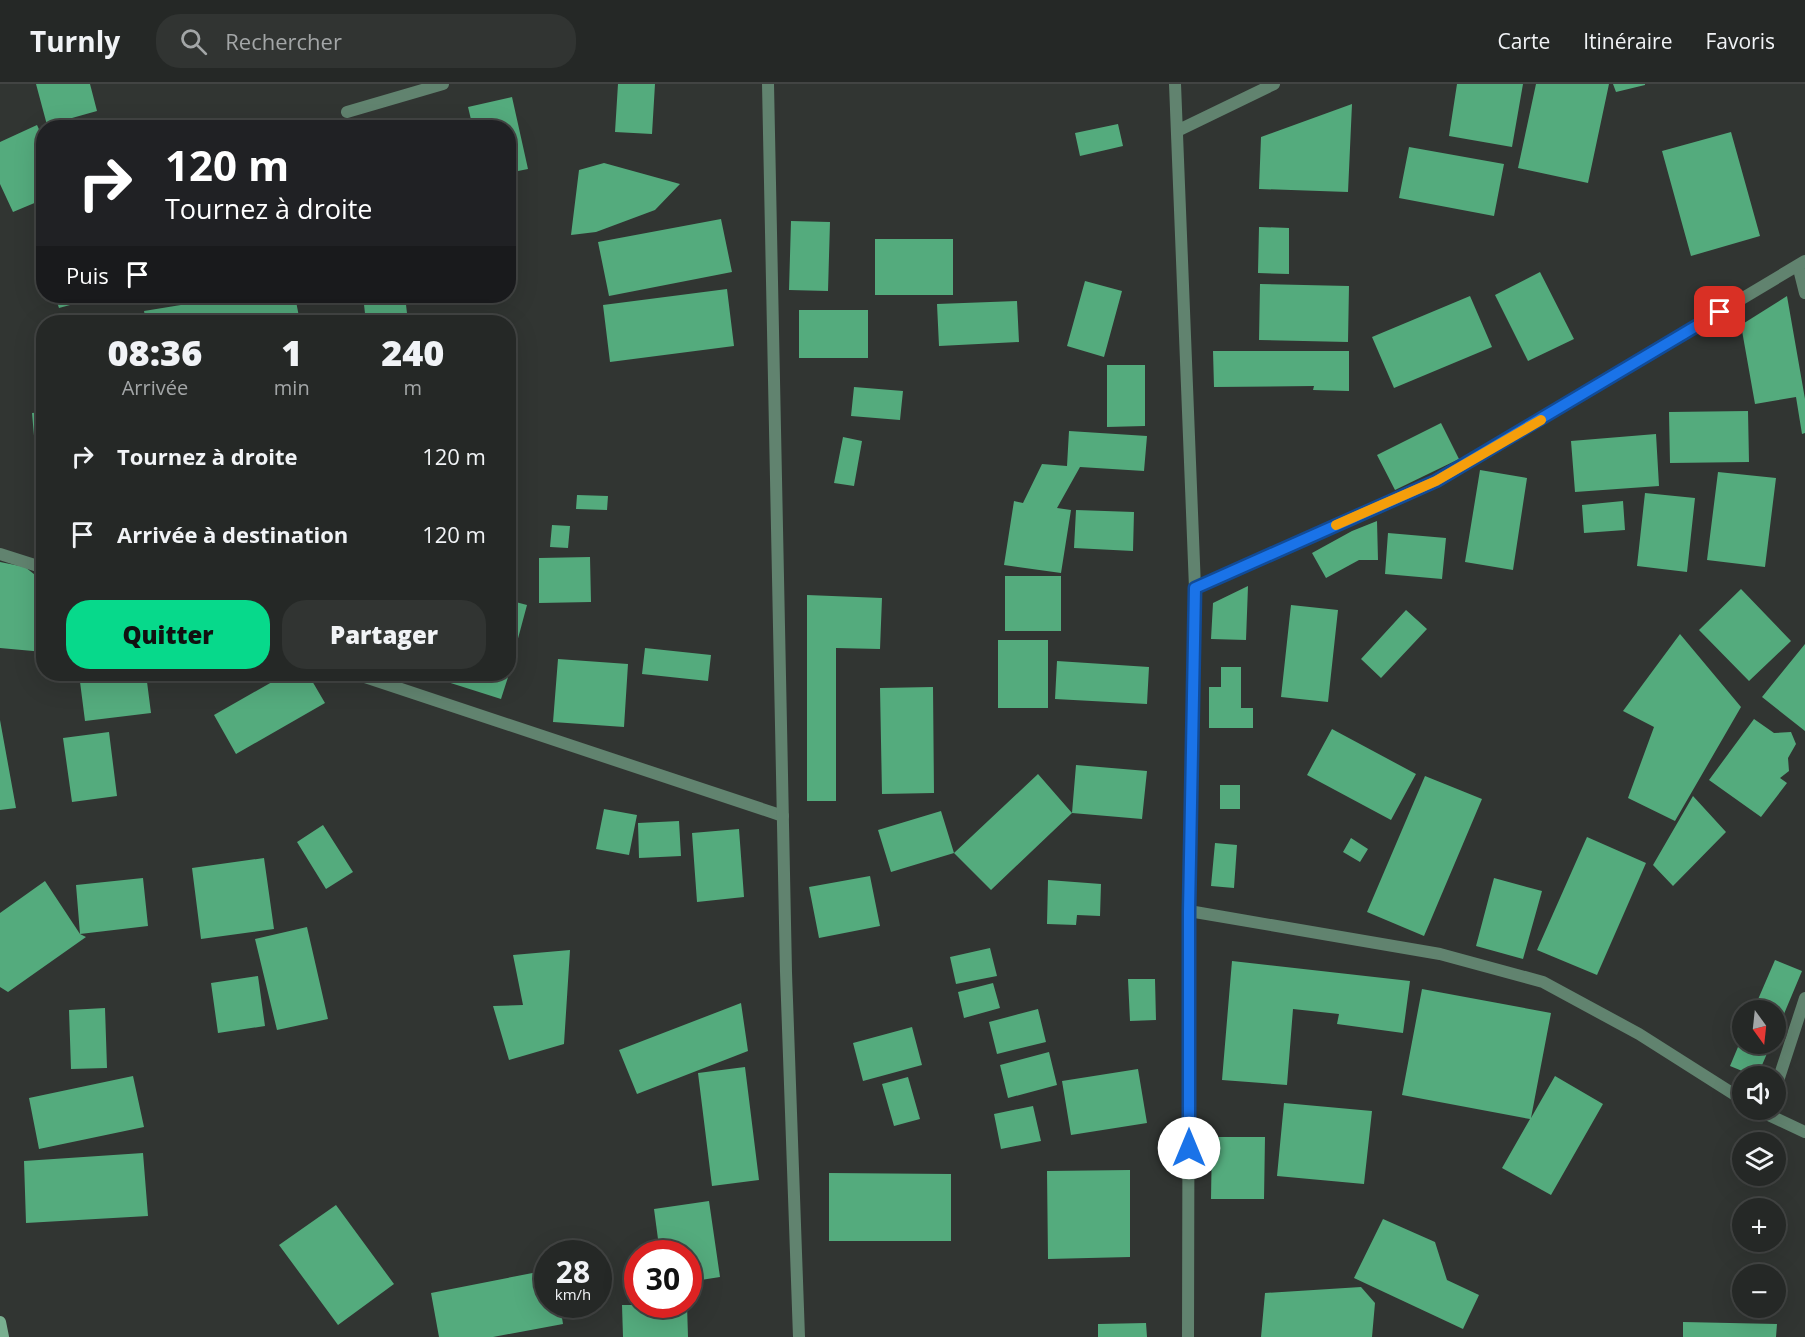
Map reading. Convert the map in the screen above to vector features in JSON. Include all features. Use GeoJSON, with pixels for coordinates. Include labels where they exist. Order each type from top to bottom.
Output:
{"type":"FeatureCollection","features":[{"type":"Feature","properties":{"kind":"main road"},"geometry":{"type":"LineString","coordinates":[[0,1322],[3,1337]]}},
{"type":"Feature","properties":{"kind":"street"},"geometry":{"type":"LineString","coordinates":[[347,112],[443,84]]}},
{"type":"Feature","properties":{"kind":"street"},"geometry":{"type":"LineString","coordinates":[[768,84],[783,816],[800,1337]]}},
{"type":"Feature","properties":{"kind":"street"},"geometry":{"type":"LineString","coordinates":[[1175,84],[1195,588],[1189,911],[1188,1337]]}},
{"type":"Feature","properties":{"kind":"street"},"geometry":{"type":"LineString","coordinates":[[1177,131],[1274,84]]}},
{"type":"Feature","properties":{"kind":"street"},"geometry":{"type":"LineString","coordinates":[[1195,588],[1436,481],[1801,263],[1805,293]]}},
{"type":"Feature","properties":{"kind":"street"},"geometry":{"type":"LineString","coordinates":[[0,554],[36,565]]}},
{"type":"Feature","properties":{"kind":"street"},"geometry":{"type":"LineString","coordinates":[[377,681],[783,816]]}},
{"type":"Feature","properties":{"kind":"street"},"geometry":{"type":"LineString","coordinates":[[1189,911],[1440,954],[1544,982],[1639,1034],[1732,1093]]}},
{"type":"Feature","properties":{"kind":"street"},"geometry":{"type":"LineString","coordinates":[[1783,1066],[1805,998]]}},
{"type":"Feature","properties":{"kind":"street"},"geometry":{"type":"LineString","coordinates":[[1781,1120],[1805,1132]]}},
{"type":"Feature","properties":{"kind":"building"},"geometry":{"type":"Polygon","coordinates":[[[36,84],[90,84],[97,111],[65,120],[46,120],[36,84]]]}},
{"type":"Feature","properties":{"kind":"building"},"geometry":{"type":"Polygon","coordinates":[[[618,84],[655,84],[652,134],[615,132],[618,84]]]}},
{"type":"Feature","properties":{"kind":"building"},"geometry":{"type":"Polygon","coordinates":[[[1457,84],[1523,84],[1512,147],[1449,136],[1457,84]]]}},
{"type":"Feature","properties":{"kind":"building"},"geometry":{"type":"Polygon","coordinates":[[[1536,84],[1609,84],[1588,183],[1518,168],[1536,84]]]}},
{"type":"Feature","properties":{"kind":"building"},"geometry":{"type":"Polygon","coordinates":[[[1613,84],[1645,84],[1645,85],[1616,92],[1613,84]]]}},
{"type":"Feature","properties":{"kind":"building"},"geometry":{"type":"Polygon","coordinates":[[[512,97],[528,169],[516,171],[516,120],[471,120],[468,107],[512,97]]]}},
{"type":"Feature","properties":{"kind":"building"},"geometry":{"type":"Polygon","coordinates":[[[1352,104],[1348,192],[1259,189],[1261,137],[1352,104]]]}},
{"type":"Feature","properties":{"kind":"building"},"geometry":{"type":"Polygon","coordinates":[[[1118,124],[1123,146],[1080,156],[1075,133],[1118,124]]]}},
{"type":"Feature","properties":{"kind":"building"},"geometry":{"type":"Polygon","coordinates":[[[36,125],[36,202],[13,212],[0,184],[0,142],[36,125]]]}},
{"type":"Feature","properties":{"kind":"building"},"geometry":{"type":"Polygon","coordinates":[[[1731,132],[1760,236],[1691,256],[1662,151],[1731,132]]]}},
{"type":"Feature","properties":{"kind":"building"},"geometry":{"type":"Polygon","coordinates":[[[1409,147],[1504,164],[1494,216],[1399,198],[1409,147]]]}},
{"type":"Feature","properties":{"kind":"building"},"geometry":{"type":"Polygon","coordinates":[[[604,163],[680,184],[655,210],[596,232],[571,235],[579,170],[604,163]]]}},
{"type":"Feature","properties":{"kind":"building"},"geometry":{"type":"Polygon","coordinates":[[[721,219],[732,272],[609,296],[598,242],[721,219]]]}},
{"type":"Feature","properties":{"kind":"building"},"geometry":{"type":"Polygon","coordinates":[[[791,221],[830,222],[828,291],[789,290],[791,221]]]}},
{"type":"Feature","properties":{"kind":"building"},"geometry":{"type":"Polygon","coordinates":[[[1259,227],[1289,228],[1289,274],[1258,273],[1259,227]]]}},
{"type":"Feature","properties":{"kind":"building"},"geometry":{"type":"Polygon","coordinates":[[[875,239],[953,239],[953,295],[875,295],[875,239]]]}},
{"type":"Feature","properties":{"kind":"building"},"geometry":{"type":"Polygon","coordinates":[[[1540,272],[1574,339],[1528,361],[1495,295],[1540,272]]]}},
{"type":"Feature","properties":{"kind":"building"},"geometry":{"type":"Polygon","coordinates":[[[1085,281],[1122,291],[1104,357],[1067,346],[1085,281]]]}},
{"type":"Feature","properties":{"kind":"building"},"geometry":{"type":"Polygon","coordinates":[[[1260,284],[1349,286],[1348,342],[1259,340],[1260,284]]]}},
{"type":"Feature","properties":{"kind":"building"},"geometry":{"type":"Polygon","coordinates":[[[727,289],[734,346],[610,362],[603,305],[727,289]]]}},
{"type":"Feature","properties":{"kind":"building"},"geometry":{"type":"Polygon","coordinates":[[[1470,296],[1492,347],[1394,388],[1372,337],[1470,296]]]}},
{"type":"Feature","properties":{"kind":"building"},"geometry":{"type":"Polygon","coordinates":[[[1787,296],[1805,399],[1805,433],[1802,434],[1796,397],[1755,404],[1741,325],[1787,296]]]}},
{"type":"Feature","properties":{"kind":"building"},"geometry":{"type":"Polygon","coordinates":[[[1017,301],[1019,342],[939,346],[937,304],[1017,301]]]}},
{"type":"Feature","properties":{"kind":"building"},"geometry":{"type":"Polygon","coordinates":[[[57,303],[77,303],[59,308],[57,303]]]}},
{"type":"Feature","properties":{"kind":"building"},"geometry":{"type":"Polygon","coordinates":[[[193,303],[296,303],[299,315],[145,315],[144,311],[193,303]]]}},
{"type":"Feature","properties":{"kind":"building"},"geometry":{"type":"Polygon","coordinates":[[[364,303],[406,303],[407,315],[365,315],[364,303]]]}},
{"type":"Feature","properties":{"kind":"building"},"geometry":{"type":"Polygon","coordinates":[[[799,310],[868,310],[868,358],[799,358],[799,310]]]}},
{"type":"Feature","properties":{"kind":"building"},"geometry":{"type":"Polygon","coordinates":[[[1213,351],[1349,351],[1349,391],[1313,390],[1314,386],[1214,387],[1213,351]]]}},
{"type":"Feature","properties":{"kind":"building"},"geometry":{"type":"Polygon","coordinates":[[[1107,365],[1145,365],[1145,426],[1107,427],[1107,365]]]}},
{"type":"Feature","properties":{"kind":"building"},"geometry":{"type":"Polygon","coordinates":[[[854,387],[903,391],[900,420],[851,416],[854,387]]]}},
{"type":"Feature","properties":{"kind":"building"},"geometry":{"type":"Polygon","coordinates":[[[1748,411],[1749,462],[1670,463],[1669,412],[1748,411]]]}},
{"type":"Feature","properties":{"kind":"building"},"geometry":{"type":"Polygon","coordinates":[[[32,413],[36,413],[36,459],[32,413]]]}},
{"type":"Feature","properties":{"kind":"building"},"geometry":{"type":"Polygon","coordinates":[[[1441,423],[1459,459],[1395,490],[1377,455],[1441,423]]]}},
{"type":"Feature","properties":{"kind":"building"},"geometry":{"type":"Polygon","coordinates":[[[1069,431],[1147,436],[1144,471],[1080,467],[1057,508],[1071,510],[1061,573],[1004,565],[1014,501],[1023,503],[1042,464],[1067,466],[1069,431]]]}},
{"type":"Feature","properties":{"kind":"building"},"geometry":{"type":"Polygon","coordinates":[[[1656,434],[1659,486],[1575,492],[1571,441],[1656,434]]]}},
{"type":"Feature","properties":{"kind":"building"},"geometry":{"type":"Polygon","coordinates":[[[843,437],[862,441],[854,486],[834,483],[843,437]]]}},
{"type":"Feature","properties":{"kind":"building"},"geometry":{"type":"Polygon","coordinates":[[[1480,470],[1527,478],[1513,570],[1465,562],[1480,470]]]}},
{"type":"Feature","properties":{"kind":"building"},"geometry":{"type":"Polygon","coordinates":[[[1718,472],[1776,478],[1765,567],[1707,560],[1718,472]]]}},
{"type":"Feature","properties":{"kind":"building"},"geometry":{"type":"Polygon","coordinates":[[[1645,493],[1695,498],[1687,572],[1637,566],[1645,493]]]}},
{"type":"Feature","properties":{"kind":"building"},"geometry":{"type":"Polygon","coordinates":[[[577,495],[608,496],[607,510],[576,509],[577,495]]]}},
{"type":"Feature","properties":{"kind":"building"},"geometry":{"type":"Polygon","coordinates":[[[1623,501],[1625,530],[1584,533],[1582,505],[1623,501]]]}},
{"type":"Feature","properties":{"kind":"building"},"geometry":{"type":"Polygon","coordinates":[[[1076,510],[1134,512],[1133,551],[1074,548],[1076,510]]]}},
{"type":"Feature","properties":{"kind":"building"},"geometry":{"type":"Polygon","coordinates":[[[1377,521],[1378,560],[1359,560],[1326,578],[1312,553],[1352,531],[1377,521]]]}},
{"type":"Feature","properties":{"kind":"building"},"geometry":{"type":"Polygon","coordinates":[[[552,525],[570,526],[568,548],[550,547],[552,525]]]}},
{"type":"Feature","properties":{"kind":"building"},"geometry":{"type":"Polygon","coordinates":[[[1388,533],[1446,538],[1442,579],[1385,574],[1388,533]]]}},
{"type":"Feature","properties":{"kind":"building"},"geometry":{"type":"Polygon","coordinates":[[[590,557],[591,602],[539,603],[539,558],[590,557]]]}},
{"type":"Feature","properties":{"kind":"building"},"geometry":{"type":"Polygon","coordinates":[[[0,562],[25,567],[36,576],[36,651],[0,648],[0,562]]]}},
{"type":"Feature","properties":{"kind":"building"},"geometry":{"type":"Polygon","coordinates":[[[1005,576],[1061,576],[1061,631],[1005,631],[1005,576]]]}},
{"type":"Feature","properties":{"kind":"building"},"geometry":{"type":"Polygon","coordinates":[[[1248,586],[1246,640],[1211,639],[1213,603],[1248,586]]]}},
{"type":"Feature","properties":{"kind":"building"},"geometry":{"type":"Polygon","coordinates":[[[1741,589],[1791,641],[1749,681],[1699,630],[1741,589]]]}},
{"type":"Feature","properties":{"kind":"building"},"geometry":{"type":"Polygon","coordinates":[[[807,595],[882,598],[880,649],[836,648],[836,801],[807,801],[807,595]]]}},
{"type":"Feature","properties":{"kind":"building"},"geometry":{"type":"Polygon","coordinates":[[[516,602],[527,605],[516,646],[516,602]]]}},
{"type":"Feature","properties":{"kind":"building"},"geometry":{"type":"Polygon","coordinates":[[[1291,605],[1338,610],[1328,702],[1281,697],[1291,605]]]}},
{"type":"Feature","properties":{"kind":"building"},"geometry":{"type":"Polygon","coordinates":[[[1406,610],[1427,629],[1381,678],[1361,659],[1406,610]]]}},
{"type":"Feature","properties":{"kind":"building"},"geometry":{"type":"Polygon","coordinates":[[[1680,634],[1741,707],[1675,821],[1628,798],[1654,727],[1623,711],[1680,634]]]}},
{"type":"Feature","properties":{"kind":"building"},"geometry":{"type":"Polygon","coordinates":[[[998,640],[1048,640],[1048,708],[998,708],[998,640]]]}},
{"type":"Feature","properties":{"kind":"building"},"geometry":{"type":"Polygon","coordinates":[[[1805,644],[1805,731],[1762,697],[1805,644]]]}},
{"type":"Feature","properties":{"kind":"building"},"geometry":{"type":"Polygon","coordinates":[[[645,648],[711,655],[708,681],[642,674],[645,648]]]}},
{"type":"Feature","properties":{"kind":"building"},"geometry":{"type":"Polygon","coordinates":[[[558,659],[628,664],[624,727],[553,722],[558,659]]]}},
{"type":"Feature","properties":{"kind":"building"},"geometry":{"type":"Polygon","coordinates":[[[1057,661],[1149,667],[1147,704],[1055,699],[1057,661]]]}},
{"type":"Feature","properties":{"kind":"building"},"geometry":{"type":"Polygon","coordinates":[[[1221,667],[1241,667],[1241,708],[1253,708],[1253,728],[1209,728],[1209,687],[1221,687],[1221,667]]]}},
{"type":"Feature","properties":{"kind":"building"},"geometry":{"type":"Polygon","coordinates":[[[80,681],[147,681],[151,713],[85,721],[80,681]]]}},
{"type":"Feature","properties":{"kind":"building"},"geometry":{"type":"Polygon","coordinates":[[[274,681],[312,681],[325,703],[236,754],[214,715],[274,681]]]}},
{"type":"Feature","properties":{"kind":"building"},"geometry":{"type":"Polygon","coordinates":[[[444,681],[507,681],[501,699],[444,681]]]}},
{"type":"Feature","properties":{"kind":"building"},"geometry":{"type":"Polygon","coordinates":[[[933,687],[934,793],[882,794],[880,688],[933,687]]]}},
{"type":"Feature","properties":{"kind":"building"},"geometry":{"type":"Polygon","coordinates":[[[1754,719],[1774,733],[1791,732],[1796,744],[1788,758],[1789,771],[1780,778],[1787,783],[1761,817],[1709,780],[1754,719]]]}},
{"type":"Feature","properties":{"kind":"building"},"geometry":{"type":"Polygon","coordinates":[[[0,720],[16,808],[0,810],[0,720]]]}},
{"type":"Feature","properties":{"kind":"building"},"geometry":{"type":"Polygon","coordinates":[[[1332,729],[1416,774],[1391,820],[1307,775],[1332,729]]]}},
{"type":"Feature","properties":{"kind":"building"},"geometry":{"type":"Polygon","coordinates":[[[109,732],[117,796],[72,802],[63,738],[109,732]]]}},
{"type":"Feature","properties":{"kind":"building"},"geometry":{"type":"Polygon","coordinates":[[[1076,765],[1147,771],[1142,819],[1072,813],[1076,765]]]}},
{"type":"Feature","properties":{"kind":"building"},"geometry":{"type":"Polygon","coordinates":[[[1038,774],[1072,813],[991,890],[954,853],[1038,774]]]}},
{"type":"Feature","properties":{"kind":"building"},"geometry":{"type":"Polygon","coordinates":[[[1425,776],[1482,799],[1424,936],[1367,912],[1425,776]]]}},
{"type":"Feature","properties":{"kind":"building"},"geometry":{"type":"Polygon","coordinates":[[[1220,785],[1240,785],[1240,809],[1220,809],[1220,785]]]}},
{"type":"Feature","properties":{"kind":"building"},"geometry":{"type":"Polygon","coordinates":[[[1693,796],[1726,832],[1673,886],[1653,865],[1693,796]]]}},
{"type":"Feature","properties":{"kind":"building"},"geometry":{"type":"Polygon","coordinates":[[[604,809],[637,815],[629,855],[596,849],[604,809]]]}},
{"type":"Feature","properties":{"kind":"building"},"geometry":{"type":"Polygon","coordinates":[[[941,811],[954,853],[891,872],[878,830],[941,811]]]}},
{"type":"Feature","properties":{"kind":"building"},"geometry":{"type":"Polygon","coordinates":[[[679,821],[681,856],[639,858],[638,823],[679,821]]]}},
{"type":"Feature","properties":{"kind":"building"},"geometry":{"type":"Polygon","coordinates":[[[323,825],[353,872],[326,889],[297,842],[323,825]]]}},
{"type":"Feature","properties":{"kind":"building"},"geometry":{"type":"Polygon","coordinates":[[[739,829],[744,897],[697,902],[692,833],[739,829]]]}},
{"type":"Feature","properties":{"kind":"building"},"geometry":{"type":"Polygon","coordinates":[[[1587,837],[1646,863],[1597,975],[1537,950],[1587,837]]]}},
{"type":"Feature","properties":{"kind":"building"},"geometry":{"type":"Polygon","coordinates":[[[1351,838],[1368,849],[1360,862],[1343,852],[1351,838]]]}},
{"type":"Feature","properties":{"kind":"building"},"geometry":{"type":"Polygon","coordinates":[[[1215,843],[1237,845],[1234,888],[1211,886],[1215,843]]]}},
{"type":"Feature","properties":{"kind":"building"},"geometry":{"type":"Polygon","coordinates":[[[264,858],[274,929],[201,939],[192,868],[264,858]]]}},
{"type":"Feature","properties":{"kind":"building"},"geometry":{"type":"Polygon","coordinates":[[[870,876],[880,926],[819,938],[809,887],[870,876]]]}},
{"type":"Feature","properties":{"kind":"building"},"geometry":{"type":"Polygon","coordinates":[[[143,878],[148,926],[80,934],[76,885],[143,878]]]}},
{"type":"Feature","properties":{"kind":"building"},"geometry":{"type":"Polygon","coordinates":[[[1494,878],[1542,891],[1523,959],[1476,946],[1494,878]]]}},
{"type":"Feature","properties":{"kind":"building"},"geometry":{"type":"Polygon","coordinates":[[[1048,880],[1101,884],[1100,916],[1077,915],[1076,925],[1047,924],[1048,880]]]}},
{"type":"Feature","properties":{"kind":"building"},"geometry":{"type":"Polygon","coordinates":[[[45,881],[80,934],[86,937],[8,992],[0,987],[0,913],[45,881]]]}},
{"type":"Feature","properties":{"kind":"building"},"geometry":{"type":"Polygon","coordinates":[[[307,927],[328,1019],[277,1030],[255,939],[307,927]]]}},
{"type":"Feature","properties":{"kind":"building"},"geometry":{"type":"Polygon","coordinates":[[[990,948],[997,976],[956,984],[950,957],[990,948]]]}},
{"type":"Feature","properties":{"kind":"building"},"geometry":{"type":"Polygon","coordinates":[[[570,950],[564,1044],[509,1060],[493,1006],[523,1005],[513,955],[570,950]]]}},
{"type":"Feature","properties":{"kind":"building"},"geometry":{"type":"Polygon","coordinates":[[[1775,960],[1802,971],[1786,1009],[1786,1000],[1758,1000],[1775,960]]]}},
{"type":"Feature","properties":{"kind":"building"},"geometry":{"type":"Polygon","coordinates":[[[1232,961],[1410,981],[1403,1033],[1337,1024],[1339,1014],[1293,1009],[1287,1085],[1222,1080],[1232,961]]]}},
{"type":"Feature","properties":{"kind":"building"},"geometry":{"type":"Polygon","coordinates":[[[258,976],[265,1026],[218,1033],[211,983],[258,976]]]}},
{"type":"Feature","properties":{"kind":"building"},"geometry":{"type":"Polygon","coordinates":[[[1128,979],[1155,979],[1156,1020],[1130,1021],[1128,979]]]}},
{"type":"Feature","properties":{"kind":"building"},"geometry":{"type":"Polygon","coordinates":[[[993,983],[1000,1008],[964,1018],[958,992],[993,983]]]}},
{"type":"Feature","properties":{"kind":"building"},"geometry":{"type":"Polygon","coordinates":[[[1422,989],[1551,1013],[1531,1118],[1555,1076],[1603,1104],[1551,1195],[1502,1168],[1530,1119],[1402,1095],[1422,989]]]}},
{"type":"Feature","properties":{"kind":"building"},"geometry":{"type":"Polygon","coordinates":[[[741,1003],[748,1051],[637,1094],[619,1050],[741,1003]]]}},
{"type":"Feature","properties":{"kind":"building"},"geometry":{"type":"Polygon","coordinates":[[[105,1008],[107,1068],[71,1069],[69,1010],[105,1008]]]}},
{"type":"Feature","properties":{"kind":"building"},"geometry":{"type":"Polygon","coordinates":[[[1038,1009],[1046,1042],[997,1054],[989,1022],[1038,1009]]]}},
{"type":"Feature","properties":{"kind":"building"},"geometry":{"type":"Polygon","coordinates":[[[912,1027],[922,1065],[863,1081],[853,1043],[912,1027]]]}},
{"type":"Feature","properties":{"kind":"building"},"geometry":{"type":"Polygon","coordinates":[[[1049,1052],[1057,1085],[1008,1098],[1000,1065],[1049,1052]]]}},
{"type":"Feature","properties":{"kind":"building"},"geometry":{"type":"Polygon","coordinates":[[[1735,1054],[1767,1054],[1762,1066],[1730,1066],[1735,1054]]]}},
{"type":"Feature","properties":{"kind":"building"},"geometry":{"type":"Polygon","coordinates":[[[745,1067],[759,1180],[712,1186],[698,1073],[745,1067]]]}},
{"type":"Feature","properties":{"kind":"building"},"geometry":{"type":"Polygon","coordinates":[[[1138,1069],[1147,1123],[1071,1135],[1062,1081],[1138,1069]]]}},
{"type":"Feature","properties":{"kind":"building"},"geometry":{"type":"Polygon","coordinates":[[[133,1076],[144,1127],[39,1149],[29,1098],[133,1076]]]}},
{"type":"Feature","properties":{"kind":"building"},"geometry":{"type":"Polygon","coordinates":[[[908,1077],[920,1119],[894,1126],[882,1084],[908,1077]]]}},
{"type":"Feature","properties":{"kind":"building"},"geometry":{"type":"Polygon","coordinates":[[[1284,1103],[1372,1111],[1364,1184],[1277,1176],[1284,1103]]]}},
{"type":"Feature","properties":{"kind":"building"},"geometry":{"type":"Polygon","coordinates":[[[1033,1106],[1041,1141],[1001,1149],[994,1114],[1033,1106]]]}},
{"type":"Feature","properties":{"kind":"building"},"geometry":{"type":"Polygon","coordinates":[[[1212,1137],[1265,1137],[1264,1199],[1211,1199],[1212,1137]]]}},
{"type":"Feature","properties":{"kind":"building"},"geometry":{"type":"Polygon","coordinates":[[[143,1153],[148,1216],[26,1223],[24,1161],[143,1153]]]}},
{"type":"Feature","properties":{"kind":"building"},"geometry":{"type":"Polygon","coordinates":[[[1130,1170],[1130,1257],[1048,1259],[1047,1171],[1130,1170]]]}},
{"type":"Feature","properties":{"kind":"building"},"geometry":{"type":"Polygon","coordinates":[[[829,1173],[951,1174],[951,1241],[829,1241],[829,1173]]]}},
{"type":"Feature","properties":{"kind":"building"},"geometry":{"type":"Polygon","coordinates":[[[709,1201],[720,1277],[702,1280],[702,1240],[658,1240],[654,1209],[709,1201]]]}},
{"type":"Feature","properties":{"kind":"building"},"geometry":{"type":"Polygon","coordinates":[[[336,1205],[394,1284],[338,1325],[279,1245],[336,1205]]]}},
{"type":"Feature","properties":{"kind":"building"},"geometry":{"type":"Polygon","coordinates":[[[1383,1219],[1435,1242],[1447,1280],[1479,1295],[1463,1329],[1354,1278],[1383,1219]]]}},
{"type":"Feature","properties":{"kind":"building"},"geometry":{"type":"Polygon","coordinates":[[[534,1273],[534,1318],[562,1318],[563,1324],[493,1337],[439,1337],[431,1293],[534,1273]]]}},
{"type":"Feature","properties":{"kind":"building"},"geometry":{"type":"Polygon","coordinates":[[[1361,1287],[1375,1303],[1372,1337],[1261,1337],[1265,1293],[1361,1287]]]}},
{"type":"Feature","properties":{"kind":"building"},"geometry":{"type":"Polygon","coordinates":[[[622,1305],[624,1305],[624,1318],[687,1318],[688,1337],[623,1337],[622,1305]]]}},
{"type":"Feature","properties":{"kind":"building"},"geometry":{"type":"Polygon","coordinates":[[[1683,1322],[1777,1324],[1776,1337],[1683,1337],[1683,1322]]]}},
{"type":"Feature","properties":{"kind":"building"},"geometry":{"type":"Polygon","coordinates":[[[1146,1323],[1147,1337],[1098,1337],[1098,1324],[1146,1323]]]}},
{"type":"Feature","properties":{"kind":"slow traffic"},"geometry":{"type":"LineString","coordinates":[[1336,525],[1436,481],[1541,420]]}},
{"type":"Feature","properties":{"kind":"route"},"geometry":{"type":"LineString","coordinates":[[1189,1148],[1189,911],[1195,588],[1436,481],[1720,312]]}}]}
